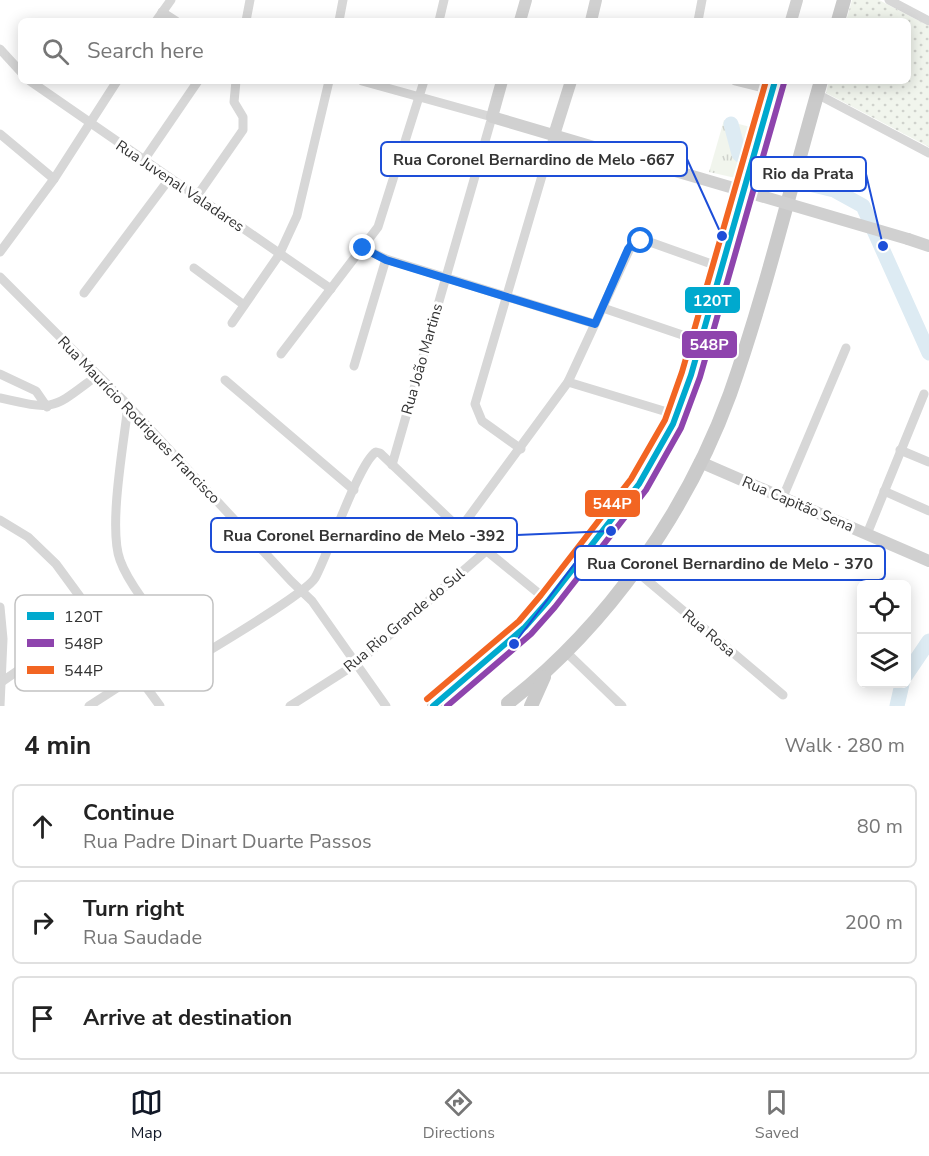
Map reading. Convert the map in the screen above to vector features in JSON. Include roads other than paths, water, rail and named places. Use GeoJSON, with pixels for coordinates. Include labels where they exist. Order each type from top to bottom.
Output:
{"type":"FeatureCollection","features":[{"type":"Feature","properties":{"kind":"main road"},"geometry":{"type":"LineString","coordinates":[[839,18],[844,0]]}},
{"type":"Feature","properties":{"kind":"main road"},"geometry":{"type":"LineString","coordinates":[[510,705],[566,651],[635,570],[655,542],[700,462],[729,396],[797,171],[819,88]]}},
{"type":"Feature","properties":{"kind":"main road"},"geometry":{"type":"LineString","coordinates":[[531,706],[547,669]]}},
{"type":"Feature","properties":{"kind":"street"},"geometry":{"type":"LineString","coordinates":[[158,18],[171,0]]}},
{"type":"Feature","properties":{"kind":"street"},"geometry":{"type":"LineString","coordinates":[[247,18],[250,0]]}},
{"type":"Feature","properties":{"kind":"street"},"geometry":{"type":"LineString","coordinates":[[340,18],[343,0]]}},
{"type":"Feature","properties":{"kind":"street"},"geometry":{"type":"LineString","coordinates":[[440,18],[444,0]]}},
{"type":"Feature","properties":{"kind":"street"},"geometry":{"type":"LineString","coordinates":[[521,18],[526,0]]}},
{"type":"Feature","properties":{"kind":"street"},"geometry":{"type":"LineString","coordinates":[[592,18],[596,0]]}},
{"type":"Feature","properties":{"kind":"street"},"geometry":{"type":"LineString","coordinates":[[699,18],[702,0]]}},
{"type":"Feature","properties":{"kind":"street"},"geometry":{"type":"LineString","coordinates":[[792,18],[797,0]]}},
{"type":"Feature","properties":{"kind":"street"},"geometry":{"type":"LineString","coordinates":[[889,0],[929,21]]}},
{"type":"Feature","properties":{"kind":"street"},"geometry":{"type":"LineString","coordinates":[[162,12],[171,18]]}},
{"type":"Feature","properties":{"kind":"street"},"geometry":{"type":"LineString","coordinates":[[0,49],[18,69]]}},
{"type":"Feature","properties":{"kind":"street","name":"Rua Juvenal Valadares"},"geometry":{"type":"LineString","coordinates":[[34,84],[331,290]]}},
{"type":"Feature","properties":{"kind":"street"},"geometry":{"type":"LineString","coordinates":[[0,252],[54,179],[115,84]]}},
{"type":"Feature","properties":{"kind":"street"},"geometry":{"type":"LineString","coordinates":[[144,160],[196,84]]}},
{"type":"Feature","properties":{"kind":"street"},"geometry":{"type":"LineString","coordinates":[[197,196],[243,130],[243,117],[234,102],[236,84]]}},
{"type":"Feature","properties":{"kind":"street"},"geometry":{"type":"LineString","coordinates":[[232,323],[279,255],[297,216],[306,189],[328,84]]}},
{"type":"Feature","properties":{"kind":"street"},"geometry":{"type":"LineString","coordinates":[[374,84],[929,245]]}},
{"type":"Feature","properties":{"kind":"street"},"geometry":{"type":"LineString","coordinates":[[281,354],[378,227],[423,84]]}},
{"type":"Feature","properties":{"kind":"street","name":"Rua João Martins"},"geometry":{"type":"LineString","coordinates":[[392,465],[501,84]]}},
{"type":"Feature","properties":{"kind":"street"},"geometry":{"type":"LineString","coordinates":[[521,449],[482,421],[475,409],[570,84]]}},
{"type":"Feature","properties":{"kind":"street"},"geometry":{"type":"LineString","coordinates":[[433,706],[525,627],[548,601],[639,484],[676,415],[700,341],[773,86],[758,84]]}},
{"type":"Feature","properties":{"kind":"street"},"geometry":{"type":"LineString","coordinates":[[819,88],[929,153]]}},
{"type":"Feature","properties":{"kind":"street"},"geometry":{"type":"LineString","coordinates":[[0,134],[54,179]]}},
{"type":"Feature","properties":{"kind":"street"},"geometry":{"type":"LineString","coordinates":[[84,293],[170,178]]}},
{"type":"Feature","properties":{"kind":"street"},"geometry":{"type":"LineString","coordinates":[[460,529],[568,382],[625,255],[636,241],[657,243],[720,267]]}},
{"type":"Feature","properties":{"kind":"street"},"geometry":{"type":"LineString","coordinates":[[363,248],[386,260],[595,324]]}},
{"type":"Feature","properties":{"kind":"street"},"geometry":{"type":"LineString","coordinates":[[354,366],[386,260]]}},
{"type":"Feature","properties":{"kind":"street"},"geometry":{"type":"LineString","coordinates":[[194,268],[244,305]]}},
{"type":"Feature","properties":{"kind":"street","name":"Rua Maurício Rodrigues Francisco"},"geometry":{"type":"LineString","coordinates":[[0,277],[29,309],[128,405],[312,601],[386,706]]}},
{"type":"Feature","properties":{"kind":"street"},"geometry":{"type":"LineString","coordinates":[[603,308],[700,341]]}},
{"type":"Feature","properties":{"kind":"street"},"geometry":{"type":"LineString","coordinates":[[783,497],[846,348]]}},
{"type":"Feature","properties":{"kind":"street"},"geometry":{"type":"LineString","coordinates":[[0,374],[36,391],[47,407]]}},
{"type":"Feature","properties":{"kind":"street"},"geometry":{"type":"LineString","coordinates":[[0,398],[47,407],[64,400],[99,375]]}},
{"type":"Feature","properties":{"kind":"street"},"geometry":{"type":"LineString","coordinates":[[225,380],[354,490]]}},
{"type":"Feature","properties":{"kind":"street"},"geometry":{"type":"LineString","coordinates":[[568,382],[676,415]]}},
{"type":"Feature","properties":{"kind":"street"},"geometry":{"type":"LineString","coordinates":[[867,534],[924,394]]}},
{"type":"Feature","properties":{"kind":"street"},"geometry":{"type":"LineString","coordinates":[[128,405],[115,526],[116,547],[127,575],[142,595]]}},
{"type":"Feature","properties":{"kind":"street"},"geometry":{"type":"LineString","coordinates":[[900,450],[929,462]]}},
{"type":"Feature","properties":{"kind":"street"},"geometry":{"type":"LineString","coordinates":[[213,647],[302,591],[316,577],[354,490],[375,452],[380,453],[460,529],[548,601]]}},
{"type":"Feature","properties":{"kind":"street","name":"Rua Capitão Sena"},"geometry":{"type":"LineString","coordinates":[[700,462],[929,561]]}},
{"type":"Feature","properties":{"kind":"street"},"geometry":{"type":"LineString","coordinates":[[884,491],[929,511]]}},
{"type":"Feature","properties":{"kind":"street"},"geometry":{"type":"LineString","coordinates":[[0,520],[40,547],[79,595]]}},
{"type":"Feature","properties":{"kind":"street","name":"Rua Rio Grande do Sul"},"geometry":{"type":"LineString","coordinates":[[290,706],[356,664],[486,551]]}},
{"type":"Feature","properties":{"kind":"street","name":"Rua Rosa"},"geometry":{"type":"LineString","coordinates":[[635,570],[783,696]]}},
{"type":"Feature","properties":{"kind":"street"},"geometry":{"type":"LineString","coordinates":[[0,706],[1,614]]}},
{"type":"Feature","properties":{"kind":"street"},"geometry":{"type":"LineString","coordinates":[[566,651],[622,706]]}},
{"type":"Feature","properties":{"kind":"street"},"geometry":{"type":"LineString","coordinates":[[1,682],[15,672]]}},
{"type":"Feature","properties":{"kind":"street"},"geometry":{"type":"LineString","coordinates":[[89,706],[112,691]]}},
{"type":"Feature","properties":{"kind":"street"},"geometry":{"type":"LineString","coordinates":[[149,691],[160,706]]}},
{"type":"Feature","properties":{"kind":"waterway"},"geometry":{"type":"LineString","coordinates":[[731,124],[739,154],[760,172],[834,190],[863,206],[929,353]]}},
{"type":"Feature","properties":{"kind":"waterway"},"geometry":{"type":"LineString","coordinates":[[911,668],[929,641]]}},
{"type":"Feature","properties":{"kind":"waterway"},"geometry":{"type":"LineString","coordinates":[[897,706],[901,688]]}},
{"type":"Feature","properties":{"kind":"place","name":"Rua Coronel Bernardino de Melo -667"},"geometry":{"type":"Point","coordinates":[722,236]}},
{"type":"Feature","properties":{"kind":"place","name":"Rio da Prata"},"geometry":{"type":"Point","coordinates":[883,246]}},
{"type":"Feature","properties":{"kind":"place","name":"Rua Coronel Bernardino de Melo -392"},"geometry":{"type":"Point","coordinates":[611,531]}},
{"type":"Feature","properties":{"kind":"place","name":"Rua Coronel Bernardino de Melo - 370"},"geometry":{"type":"Point","coordinates":[514,644]}}]}
